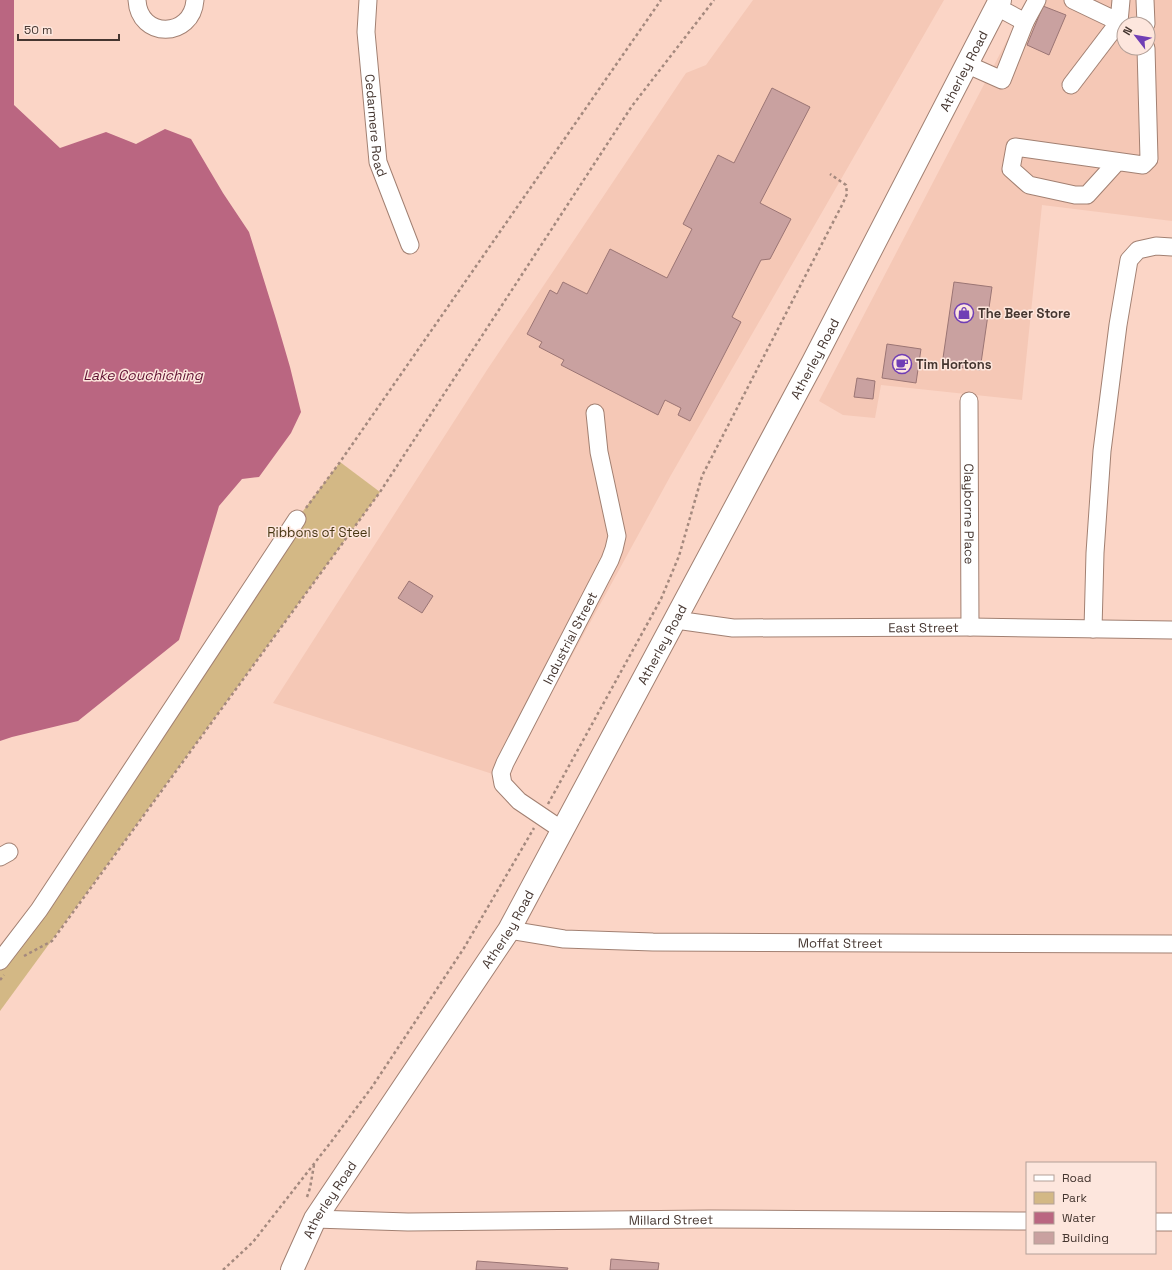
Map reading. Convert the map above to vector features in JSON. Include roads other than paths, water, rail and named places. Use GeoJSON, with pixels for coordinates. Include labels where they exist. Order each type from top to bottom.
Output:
{"type":"FeatureCollection","features":[{"type":"Feature","properties":{"kind":"main road","name":"Atherley Road"},"geometry":{"type":"LineString","coordinates":[[292,1270],[315,1219],[509,930],[813,362],[998,3]]}},
{"type":"Feature","properties":{"kind":"street"},"geometry":{"type":"LineString","coordinates":[[136,0],[137,8],[147,23],[156,28],[166,30],[175,28],[184,23],[190,16],[195,0]]}},
{"type":"Feature","properties":{"kind":"street","name":"Cedarmere Road"},"geometry":{"type":"LineString","coordinates":[[368,0],[366,32],[378,162],[410,245]]}},
{"type":"Feature","properties":{"kind":"street"},"geometry":{"type":"LineString","coordinates":[[966,64],[1002,80],[1025,22],[1037,0]]}},
{"type":"Feature","properties":{"kind":"street"},"geometry":{"type":"LineString","coordinates":[[1073,0],[1116,21]]}},
{"type":"Feature","properties":{"kind":"street"},"geometry":{"type":"LineString","coordinates":[[1120,16],[1121,0]]}},
{"type":"Feature","properties":{"kind":"street"},"geometry":{"type":"LineString","coordinates":[[1145,0],[1146,16]]}},
{"type":"Feature","properties":{"kind":"street"},"geometry":{"type":"LineString","coordinates":[[998,3],[1025,22]]}},
{"type":"Feature","properties":{"kind":"street"},"geometry":{"type":"LineString","coordinates":[[1071,85],[1116,26]]}},
{"type":"Feature","properties":{"kind":"street"},"geometry":{"type":"LineString","coordinates":[[1118,162],[1087,195],[1075,195],[1029,185],[1011,169],[1015,147],[1143,165],[1149,159],[1146,56]]}},
{"type":"Feature","properties":{"kind":"street"},"geometry":{"type":"LineString","coordinates":[[1093,628],[1095,553],[1102,451],[1118,325],[1129,260],[1138,250],[1156,246],[1172,247]]}},
{"type":"Feature","properties":{"kind":"street","name":"Clayborne Place"},"geometry":{"type":"LineString","coordinates":[[969,402],[970,626]]}},
{"type":"Feature","properties":{"kind":"street","name":"Industrial Street"},"geometry":{"type":"LineString","coordinates":[[562,830],[519,801],[503,784],[501,773],[610,560],[614,549],[617,536],[599,452],[595,413]]}},
{"type":"Feature","properties":{"kind":"street"},"geometry":{"type":"LineString","coordinates":[[4,965],[298,519]]}},
{"type":"Feature","properties":{"kind":"street","name":"East Street"},"geometry":{"type":"LineString","coordinates":[[676,620],[733,628],[970,626],[1172,630]]}},
{"type":"Feature","properties":{"kind":"street","name":"Moffat Street"},"geometry":{"type":"LineString","coordinates":[[509,930],[564,939],[653,942],[1172,944]]}},
{"type":"Feature","properties":{"kind":"street","name":"Millard Street"},"geometry":{"type":"LineString","coordinates":[[315,1219],[408,1222],[710,1219],[1026,1221]]}},
{"type":"Feature","properties":{"kind":"street"},"geometry":{"type":"LineString","coordinates":[[1156,1222],[1172,1222]]}},
{"type":"Feature","properties":{"kind":"water","name":"Lake Couchiching"},"geometry":{"type":"Polygon","coordinates":[[[0,0],[14,0],[14,105],[60,148],[106,132],[136,144],[165,129],[191,139],[223,193],[249,232],[290,367],[301,412],[291,433],[259,477],[242,479],[219,506],[179,640],[78,721],[0,741],[0,0]]]}},
{"type":"Feature","properties":{"kind":"place","name":"The Beer Store"},"geometry":{"type":"Point","coordinates":[964,313]}},
{"type":"Feature","properties":{"kind":"place","name":"Tim Hortons"},"geometry":{"type":"Point","coordinates":[902,364]}},
{"type":"Feature","properties":{"kind":"park label","name":"Ribbons of Steel"},"geometry":{"type":"Point","coordinates":[319,532]}}]}
